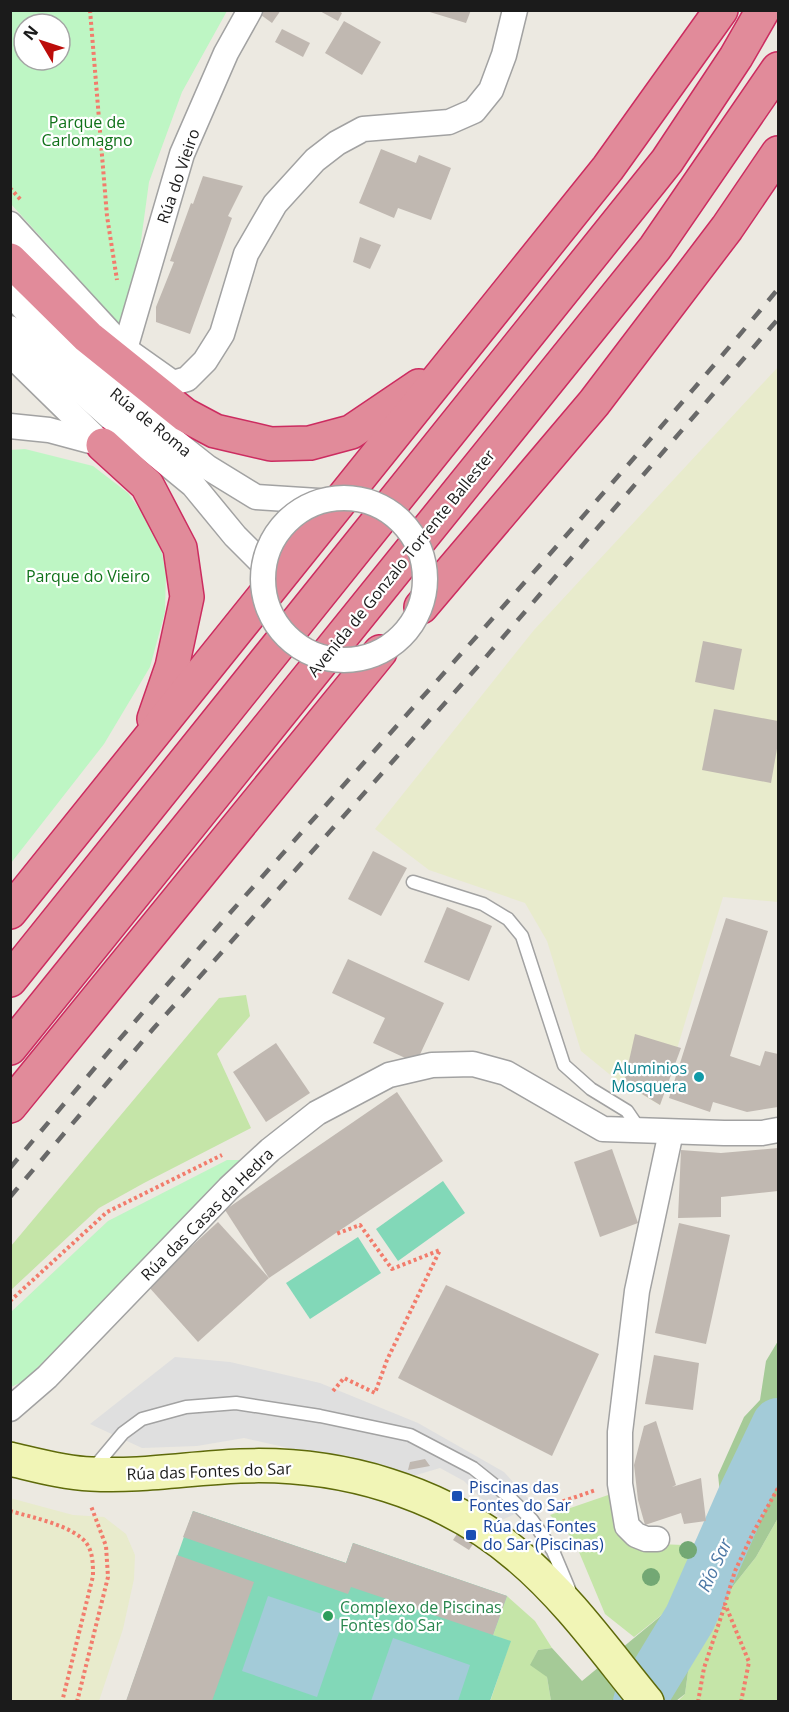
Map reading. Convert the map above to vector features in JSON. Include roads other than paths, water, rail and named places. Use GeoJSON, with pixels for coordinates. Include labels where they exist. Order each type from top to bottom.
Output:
{"type":"FeatureCollection","features":[{"type":"Feature","properties":{"kind":"highway"},"geometry":{"type":"LineString","coordinates":[[10,912],[608,168],[721,10]]}},
{"type":"Feature","properties":{"kind":"highway"},"geometry":{"type":"LineString","coordinates":[[10,980],[667,161],[736,57],[763,10]]}},
{"type":"Feature","properties":{"kind":"highway","name":"Avenida de Gonzalo Torrente Ballester"},"geometry":{"type":"LineString","coordinates":[[10,1048],[655,248],[778,69]]}},
{"type":"Feature","properties":{"kind":"highway"},"geometry":{"type":"LineString","coordinates":[[421,607],[594,402],[727,228],[778,153]]}},
{"type":"Feature","properties":{"kind":"highway"},"geometry":{"type":"LineString","coordinates":[[10,260],[88,337],[185,415],[215,431],[271,444],[310,443],[351,432],[446,368]]}},
{"type":"Feature","properties":{"kind":"highway"},"geometry":{"type":"LineString","coordinates":[[112,421],[180,548],[187,597],[172,667],[146,742]]}},
{"type":"Feature","properties":{"kind":"highway"},"geometry":{"type":"LineString","coordinates":[[10,1106],[380,652]]}},
{"type":"Feature","properties":{"kind":"street","name":"Rúa do Vieiro"},"geometry":{"type":"LineString","coordinates":[[125,349],[182,154],[226,53],[250,10]]}},
{"type":"Feature","properties":{"kind":"street"},"geometry":{"type":"LineString","coordinates":[[10,224],[125,349],[173,383],[187,380],[205,361],[222,333],[246,254],[275,204],[315,160],[336,143],[363,129],[449,122],[474,111],[491,90],[504,55],[515,10]]}},
{"type":"Feature","properties":{"kind":"street","name":"Rúa de Roma"},"geometry":{"type":"LineString","coordinates":[[10,292],[112,421]]}},
{"type":"Feature","properties":{"kind":"street","name":"Rúa de Roma"},"geometry":{"type":"LineString","coordinates":[[10,328],[112,421],[193,485],[235,536],[264,565]]}},
{"type":"Feature","properties":{"kind":"street","name":"Rúa de Roma"},"geometry":{"type":"LineString","coordinates":[[10,354],[112,421],[207,467],[256,497],[318,501]]}},
{"type":"Feature","properties":{"kind":"street"},"geometry":{"type":"LineString","coordinates":[[10,426],[49,430],[112,421]]}},
{"type":"Feature","properties":{"kind":"street"},"geometry":{"type":"LineString","coordinates":[[344,497],[370,501],[393,513],[411,531],[423,555],[426,581],[421,607],[411,625],[398,641],[380,652],[356,660],[330,659],[306,651],[286,636],[271,615],[263,590],[264,565],[270,544],[282,525],[298,511],[318,501],[344,497]]}},
{"type":"Feature","properties":{"kind":"street","name":"Rúa das Casas da Hedra"},"geometry":{"type":"LineString","coordinates":[[10,1409],[47,1377],[229,1188],[270,1150],[317,1113],[389,1075],[432,1065],[473,1064],[506,1073],[603,1129],[762,1133],[778,1130]]}},
{"type":"Feature","properties":{"kind":"street"},"geometry":{"type":"LineString","coordinates":[[657,1539],[646,1539],[636,1535],[627,1526],[620,1484],[621,1432],[637,1291],[671,1132]]}},
{"type":"Feature","properties":{"kind":"street","name":"Rúa das Fontes do Sar"},"geometry":{"type":"LineString","coordinates":[[10,1459],[90,1490],[144,1474],[240,1466],[302,1467],[344,1474],[438,1503],[512,1551],[547,1583],[647,1701]]}},
{"type":"Feature","properties":{"kind":"lane"},"geometry":{"type":"LineString","coordinates":[[413,882],[483,904],[508,919],[522,936],[564,1065],[591,1089],[627,1111],[640,1131]]}},
{"type":"Feature","properties":{"kind":"lane"},"geometry":{"type":"LineString","coordinates":[[90,1490],[104,1452],[123,1433],[142,1419],[186,1407],[236,1403],[320,1416],[410,1435],[473,1468],[508,1496],[532,1520],[553,1551],[585,1626]]}},
{"type":"Feature","properties":{"kind":"water"},"geometry":{"type":"Polygon","coordinates":[[[268,1596],[343,1621],[317,1697],[242,1671],[268,1596]]]}},
{"type":"Feature","properties":{"kind":"water"},"geometry":{"type":"Polygon","coordinates":[[[393,1638],[470,1665],[458,1701],[371,1701],[393,1638]]]}},
{"type":"Feature","properties":{"kind":"waterway","name":"Río Sar"},"geometry":{"type":"LineString","coordinates":[[639,1702],[690,1618],[778,1424]]}},
{"type":"Feature","properties":{"kind":"railway"},"geometry":{"type":"LineString","coordinates":[[10,1168],[200,947],[588,510],[778,289]]}},
{"type":"Feature","properties":{"kind":"railway"},"geometry":{"type":"LineString","coordinates":[[10,1197],[153,1029],[479,665],[778,319]]}},
{"type":"Feature","properties":{"kind":"place","name":"Aluminios Mosquera"},"geometry":{"type":"Point","coordinates":[699,1077]}},
{"type":"Feature","properties":{"kind":"place","name":"Piscinas das Fontes do Sar"},"geometry":{"type":"Point","coordinates":[457,1496]}},
{"type":"Feature","properties":{"kind":"place","name":"Rúa das Fontes do Sar (Piscinas)"},"geometry":{"type":"Point","coordinates":[471,1535]}},
{"type":"Feature","properties":{"kind":"place","name":"Complexo de Piscinas Fontes do Sar"},"geometry":{"type":"Point","coordinates":[328,1616]}},
{"type":"Feature","properties":{"kind":"park label","name":"Parque de Carlomagno"},"geometry":{"type":"Point","coordinates":[87,131]}},
{"type":"Feature","properties":{"kind":"park label","name":"Parque do Vieiro"},"geometry":{"type":"Point","coordinates":[88,576]}}]}
